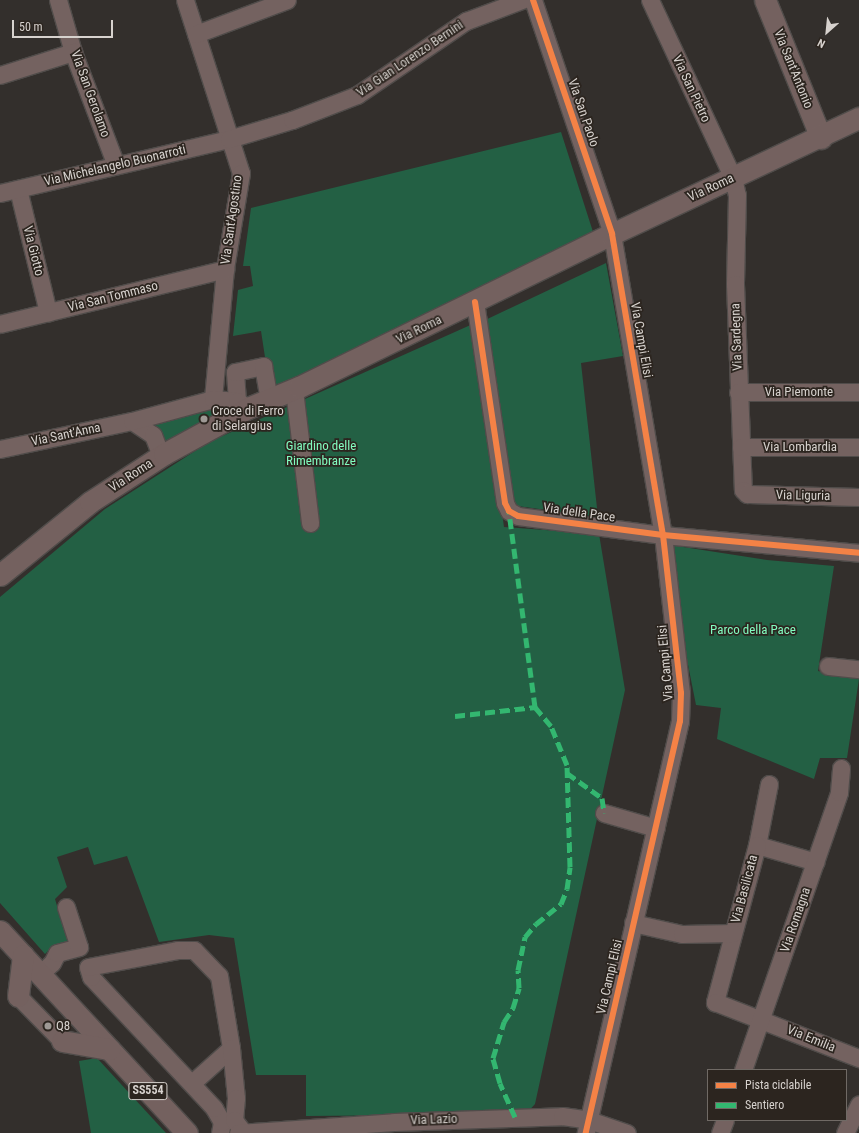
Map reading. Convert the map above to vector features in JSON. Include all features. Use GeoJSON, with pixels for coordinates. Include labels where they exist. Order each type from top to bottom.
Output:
{"type":"FeatureCollection","features":[{"type":"Feature","properties":{"kind":"main road","name":"Via Sant'Antonio"},"geometry":{"type":"LineString","coordinates":[[765,0],[821,138]]}},
{"type":"Feature","properties":{"kind":"main road","name":"Via Roma"},"geometry":{"type":"LineString","coordinates":[[0,575],[90,502],[243,405],[269,400],[294,390],[612,234],[821,138],[859,118]]}},
{"type":"Feature","properties":{"kind":"main road","name":"SS554"},"geometry":{"type":"LineString","coordinates":[[0,931],[187,1133]]}},
{"type":"Feature","properties":{"kind":"main road"},"geometry":{"type":"LineString","coordinates":[[18,996],[23,956]]}},
{"type":"Feature","properties":{"kind":"main road"},"geometry":{"type":"LineString","coordinates":[[62,1041],[109,1048]]}},
{"type":"Feature","properties":{"kind":"street","name":"Via San Gerolamo"},"geometry":{"type":"LineString","coordinates":[[58,0],[73,52],[116,165]]}},
{"type":"Feature","properties":{"kind":"street","name":"Via Sant'Agostino"},"geometry":{"type":"LineString","coordinates":[[185,0],[241,173],[225,269],[214,399]]}},
{"type":"Feature","properties":{"kind":"street"},"geometry":{"type":"LineString","coordinates":[[196,34],[287,0]]}},
{"type":"Feature","properties":{"kind":"street","name":"Via Gian Lorenzo Bernini"},"geometry":{"type":"LineString","coordinates":[[230,138],[292,120],[357,95],[466,22],[522,0]]}},
{"type":"Feature","properties":{"kind":"street","name":"Via San Paolo"},"geometry":{"type":"LineString","coordinates":[[533,0],[612,234]]}},
{"type":"Feature","properties":{"kind":"street","name":"Via San Pietro"},"geometry":{"type":"LineString","coordinates":[[650,0],[733,178]]}},
{"type":"Feature","properties":{"kind":"street"},"geometry":{"type":"LineString","coordinates":[[0,75],[73,52]]}},
{"type":"Feature","properties":{"kind":"street","name":"Via Michelangelo Buonarroti"},"geometry":{"type":"LineString","coordinates":[[0,193],[230,138]]}},
{"type":"Feature","properties":{"kind":"street","name":"Via Sardegna"},"geometry":{"type":"LineString","coordinates":[[733,178],[737,195],[735,273],[738,392],[743,490],[747,494]]}},
{"type":"Feature","properties":{"kind":"street","name":"Via Giotto"},"geometry":{"type":"LineString","coordinates":[[18,189],[48,312]]}},
{"type":"Feature","properties":{"kind":"street","name":"Via Campi Elisi"},"geometry":{"type":"LineString","coordinates":[[587,1127],[680,721],[681,693],[663,535],[612,234]]}},
{"type":"Feature","properties":{"kind":"street","name":"Via San Tommaso"},"geometry":{"type":"LineString","coordinates":[[0,324],[225,269]]}},
{"type":"Feature","properties":{"kind":"street","name":"Via della Pace"},"geometry":{"type":"LineString","coordinates":[[475,302],[505,503],[509,511],[518,516],[663,535],[859,553]]}},
{"type":"Feature","properties":{"kind":"street"},"geometry":{"type":"LineString","coordinates":[[243,405],[235,372],[263,366],[269,400]]}},
{"type":"Feature","properties":{"kind":"street"},"geometry":{"type":"LineString","coordinates":[[294,390],[310,523]]}},
{"type":"Feature","properties":{"kind":"street","name":"Via Piemonte"},"geometry":{"type":"LineString","coordinates":[[738,392],[859,392]]}},
{"type":"Feature","properties":{"kind":"street","name":"Via Sant'Anna"},"geometry":{"type":"LineString","coordinates":[[0,449],[132,420],[214,399],[243,405]]}},
{"type":"Feature","properties":{"kind":"street"},"geometry":{"type":"LineString","coordinates":[[132,420],[153,435],[161,456]]}},
{"type":"Feature","properties":{"kind":"street","name":"Via Lombardia"},"geometry":{"type":"LineString","coordinates":[[741,447],[859,447]]}},
{"type":"Feature","properties":{"kind":"street","name":"Via Liguria"},"geometry":{"type":"LineString","coordinates":[[747,494],[859,497]]}},
{"type":"Feature","properties":{"kind":"street"},"geometry":{"type":"LineString","coordinates":[[828,666],[859,669]]}},
{"type":"Feature","properties":{"kind":"street","name":"Via Romagna"},"geometry":{"type":"LineString","coordinates":[[743,1069],[762,1019],[839,792],[841,768]]}},
{"type":"Feature","properties":{"kind":"street","name":"Via Basilicata"},"geometry":{"type":"LineString","coordinates":[[762,1019],[715,1002],[757,845],[769,784]]}},
{"type":"Feature","properties":{"kind":"street"},"geometry":{"type":"LineString","coordinates":[[604,813],[656,828]]}},
{"type":"Feature","properties":{"kind":"street","name":"Via Basilicata"},"geometry":{"type":"LineString","coordinates":[[757,845],[816,862]]}},
{"type":"Feature","properties":{"kind":"street"},"geometry":{"type":"LineString","coordinates":[[40,974],[52,963],[57,953],[79,947],[66,907]]}},
{"type":"Feature","properties":{"kind":"street","name":"Via Basilicata"},"geometry":{"type":"LineString","coordinates":[[633,923],[682,934],[733,933]]}},
{"type":"Feature","properties":{"kind":"street"},"geometry":{"type":"LineString","coordinates":[[220,1133],[222,1122],[214,1108],[192,1083],[91,978],[88,968],[178,950],[194,950],[219,976],[231,1048],[235,1086],[234,1120],[241,1133]]}},
{"type":"Feature","properties":{"kind":"street"},"geometry":{"type":"LineString","coordinates":[[18,996],[62,1041]]}},
{"type":"Feature","properties":{"kind":"street","name":"Via Emilia"},"geometry":{"type":"LineString","coordinates":[[762,1019],[859,1058]]}},
{"type":"Feature","properties":{"kind":"street"},"geometry":{"type":"LineString","coordinates":[[192,1083],[231,1048]]}},
{"type":"Feature","properties":{"kind":"street"},"geometry":{"type":"LineString","coordinates":[[214,1108],[235,1086]]}},
{"type":"Feature","properties":{"kind":"street"},"geometry":{"type":"LineString","coordinates":[[845,1133],[859,1104]]}},
{"type":"Feature","properties":{"kind":"street","name":"Via Lazio"},"geometry":{"type":"LineString","coordinates":[[241,1133],[394,1122],[562,1116],[587,1127],[627,1133]]}},
{"type":"Feature","properties":{"kind":"street"},"geometry":{"type":"LineString","coordinates":[[720,1133],[725,1121]]}},
{"type":"Feature","properties":{"kind":"green space"},"geometry":{"type":"Polygon","coordinates":[[[561,132],[594,235],[270,390],[261,331],[233,336],[238,290],[253,286],[250,266],[243,266],[251,208],[561,132]]]}},
{"type":"Feature","properties":{"kind":"green space"},"geometry":{"type":"Polygon","coordinates":[[[606,263],[623,356],[581,363],[598,517],[510,505],[481,322],[606,263]]]}},
{"type":"Feature","properties":{"kind":"green space","name":"Giardino delle Rimembranze"},"geometry":{"type":"Polygon","coordinates":[[[475,323],[504,527],[599,534],[625,690],[535,1104],[526,1114],[306,1116],[306,1075],[256,1075],[234,938],[209,935],[159,942],[127,856],[94,865],[88,847],[57,857],[67,887],[55,899],[68,943],[51,948],[45,954],[0,903],[0,597],[105,509],[209,442],[475,323]]]}},
{"type":"Feature","properties":{"kind":"green space"},"geometry":{"type":"Polygon","coordinates":[[[228,402],[234,409],[161,449],[148,418],[228,402]]]}},
{"type":"Feature","properties":{"kind":"green space","name":"Parco della Pace"},"geometry":{"type":"Polygon","coordinates":[[[664,544],[767,560],[834,566],[818,671],[859,679],[847,758],[820,758],[814,779],[717,739],[721,708],[696,705],[664,544]]]}},
{"type":"Feature","properties":{"kind":"green space"},"geometry":{"type":"Polygon","coordinates":[[[97,1058],[166,1133],[91,1133],[79,1061],[97,1058]]]}},
{"type":"Feature","properties":{"kind":"marked path"},"geometry":{"type":"LineString","coordinates":[[455,716],[535,707],[509,511]]}},
{"type":"Feature","properties":{"kind":"marked path"},"geometry":{"type":"LineString","coordinates":[[515,1117],[500,1083],[493,1058],[504,1022],[513,1008],[519,988],[518,970],[525,937],[536,924],[561,904],[567,889],[570,867],[567,765],[551,726],[535,707]]}},
{"type":"Feature","properties":{"kind":"marked path"},"geometry":{"type":"LineString","coordinates":[[567,773],[602,798],[604,813]]}},
{"type":"Feature","properties":{"kind":"cycle path"},"geometry":{"type":"LineString","coordinates":[[533,0],[612,234],[663,535],[681,693],[680,721],[586,1133]]}},
{"type":"Feature","properties":{"kind":"cycle path"},"geometry":{"type":"LineString","coordinates":[[475,302],[505,503],[509,511],[518,516],[663,535],[859,553]]}},
{"type":"Feature","properties":{"kind":"place","name":"Croce di Ferro di Selargius"},"geometry":{"type":"Point","coordinates":[204,419]}},
{"type":"Feature","properties":{"kind":"place","name":"Q8"},"geometry":{"type":"Point","coordinates":[48,1026]}}]}
